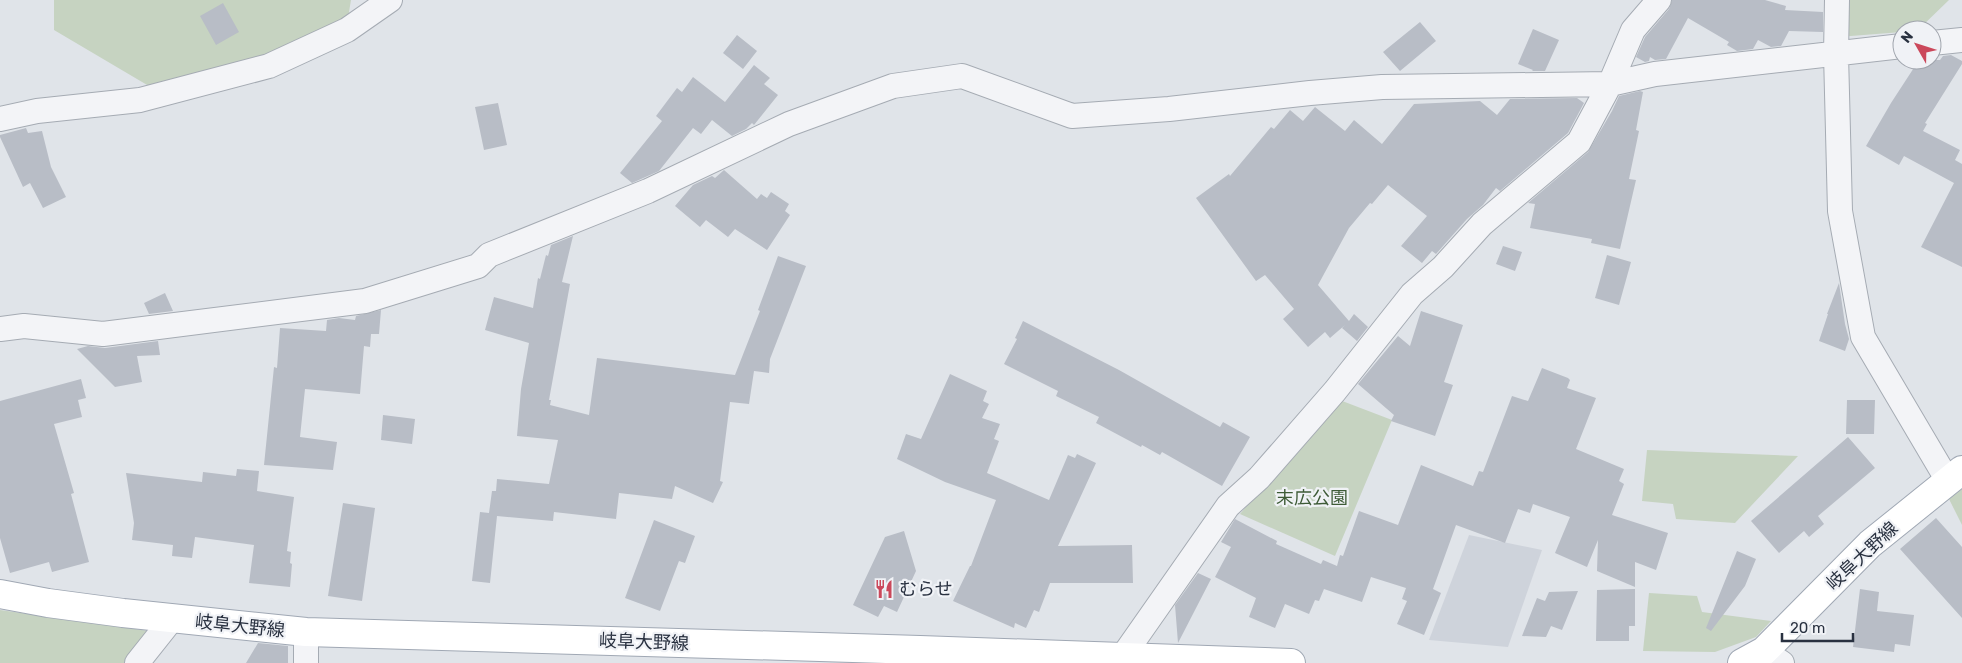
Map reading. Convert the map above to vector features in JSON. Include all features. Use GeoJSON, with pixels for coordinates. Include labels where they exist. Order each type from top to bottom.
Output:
{"type":"FeatureCollection","features":[{"type":"Feature","properties":{"kind":"main road","name":"岐阜大野線"},"geometry":{"type":"LineString","coordinates":[[1763,659],[1870,544],[1955,476]]}},
{"type":"Feature","properties":{"kind":"main road","name":"岐阜大野線"},"geometry":{"type":"LineString","coordinates":[[0,594],[48,603],[306,632],[1121,660],[1291,663]]}},
{"type":"Feature","properties":{"kind":"street"},"geometry":{"type":"LineString","coordinates":[[0,119],[37,111],[140,100],[269,66],[347,30],[390,0]]}},
{"type":"Feature","properties":{"kind":"street"},"geometry":{"type":"LineString","coordinates":[[1121,660],[1228,506],[1259,478],[1329,398],[1412,294],[1443,267],[1482,224],[1579,142],[1610,84],[1633,30],[1659,0]]}},
{"type":"Feature","properties":{"kind":"street"},"geometry":{"type":"LineString","coordinates":[[1837,0],[1836,54],[1840,211],[1863,337],[1955,476]]}},
{"type":"Feature","properties":{"kind":"street"},"geometry":{"type":"LineString","coordinates":[[1942,42],[1962,40]]}},
{"type":"Feature","properties":{"kind":"street"},"geometry":{"type":"LineString","coordinates":[[0,329],[24,326],[103,334],[365,301],[478,266],[489,255],[648,190],[789,124],[903,84],[962,76],[1072,116],[1169,109],[1382,87],[1610,84],[1655,74],[1892,47]]}},
{"type":"Feature","properties":{"kind":"street"},"geometry":{"type":"LineString","coordinates":[[137,663],[172,618]]}},
{"type":"Feature","properties":{"kind":"street"},"geometry":{"type":"LineString","coordinates":[[306,632],[306,663]]}},
{"type":"Feature","properties":{"kind":"shaded area"},"geometry":{"type":"Polygon","coordinates":[[[1469,535],[1542,550],[1508,647],[1429,640],[1469,535]]]}},
{"type":"Feature","properties":{"kind":"green space"},"geometry":{"type":"Polygon","coordinates":[[[54,0],[351,0],[348,18],[302,44],[159,92],[54,30],[54,0]]]}},
{"type":"Feature","properties":{"kind":"green space"},"geometry":{"type":"Polygon","coordinates":[[[1840,0],[1949,0],[1928,20],[1892,20],[1892,33],[1838,37],[1840,0]]]}},
{"type":"Feature","properties":{"kind":"green space","name":"末広公園"},"geometry":{"type":"Polygon","coordinates":[[[1337,399],[1392,420],[1335,556],[1240,514],[1337,399]]]}},
{"type":"Feature","properties":{"kind":"green space"},"geometry":{"type":"Polygon","coordinates":[[[1647,450],[1798,456],[1735,523],[1676,519],[1673,504],[1642,501],[1647,450]]]}},
{"type":"Feature","properties":{"kind":"green space"},"geometry":{"type":"Polygon","coordinates":[[[1962,489],[1962,525],[1949,499],[1962,489]]]}},
{"type":"Feature","properties":{"kind":"green space"},"geometry":{"type":"Polygon","coordinates":[[[1649,593],[1697,596],[1702,612],[1771,621],[1756,637],[1715,652],[1643,651],[1649,593]]]}},
{"type":"Feature","properties":{"kind":"green space"},"geometry":{"type":"Polygon","coordinates":[[[0,610],[149,631],[124,663],[0,663],[0,610]]]}},
{"type":"Feature","properties":{"kind":"building"},"geometry":{"type":"Polygon","coordinates":[[[1672,0],[1765,0],[1786,6],[1785,10],[1823,12],[1823,32],[1789,31],[1781,46],[1771,47],[1758,40],[1753,49],[1737,51],[1727,45],[1729,42],[1688,18],[1666,59],[1655,60],[1650,57],[1649,61],[1645,62],[1636,57],[1645,37],[1669,9],[1672,0]]]}},
{"type":"Feature","properties":{"kind":"building"},"geometry":{"type":"Polygon","coordinates":[[[223,3],[239,32],[216,45],[200,16],[223,3]]]}},
{"type":"Feature","properties":{"kind":"building"},"geometry":{"type":"Polygon","coordinates":[[[1420,22],[1436,41],[1400,71],[1383,52],[1420,22]]]}},
{"type":"Feature","properties":{"kind":"building"},"geometry":{"type":"Polygon","coordinates":[[[1533,29],[1559,40],[1545,71],[1532,71],[1518,64],[1533,29]]]}},
{"type":"Feature","properties":{"kind":"building"},"geometry":{"type":"Polygon","coordinates":[[[737,35],[757,51],[743,69],[723,53],[737,35]]]}},
{"type":"Feature","properties":{"kind":"building"},"geometry":{"type":"Polygon","coordinates":[[[1951,55],[1962,61],[1962,64],[1925,123],[1927,124],[1923,131],[1960,150],[1955,160],[1962,164],[1962,267],[1921,247],[1954,183],[1904,156],[1899,165],[1866,146],[1912,70],[1942,70],[1943,56],[1951,55]]]}},
{"type":"Feature","properties":{"kind":"building"},"geometry":{"type":"Polygon","coordinates":[[[754,65],[770,78],[764,84],[778,95],[754,125],[752,123],[746,129],[732,136],[712,120],[701,134],[693,128],[659,171],[632,183],[620,173],[662,121],[656,116],[677,88],[682,92],[693,77],[725,102],[754,65]]]}},
{"type":"Feature","properties":{"kind":"building"},"geometry":{"type":"Polygon","coordinates":[[[1643,92],[1636,130],[1639,131],[1629,179],[1636,180],[1620,249],[1591,243],[1592,239],[1530,228],[1535,204],[1528,203],[1588,152],[1619,96],[1643,92]]]}},
{"type":"Feature","properties":{"kind":"building"},"geometry":{"type":"Polygon","coordinates":[[[1577,98],[1584,103],[1568,133],[1500,191],[1496,188],[1483,205],[1467,219],[1436,254],[1432,251],[1422,263],[1401,246],[1427,216],[1388,185],[1372,204],[1370,203],[1349,228],[1318,285],[1349,321],[1354,314],[1368,327],[1357,341],[1342,328],[1345,325],[1330,338],[1325,332],[1308,347],[1283,319],[1294,309],[1265,275],[1256,281],[1196,198],[1229,174],[1230,176],[1271,127],[1274,129],[1290,110],[1303,121],[1315,107],[1345,131],[1354,120],[1382,144],[1414,104],[1480,101],[1497,115],[1510,99],[1577,98]]]}},
{"type":"Feature","properties":{"kind":"building"},"geometry":{"type":"Polygon","coordinates":[[[498,103],[507,145],[484,150],[475,107],[498,103]]]}},
{"type":"Feature","properties":{"kind":"building"},"geometry":{"type":"Polygon","coordinates":[[[26,128],[28,133],[42,131],[51,167],[66,197],[43,208],[30,183],[23,187],[0,137],[0,135],[26,128]]]}},
{"type":"Feature","properties":{"kind":"building"},"geometry":{"type":"Polygon","coordinates":[[[724,170],[757,199],[761,194],[767,198],[771,192],[789,204],[785,211],[790,215],[767,250],[735,229],[728,237],[706,220],[700,227],[675,206],[693,185],[712,176],[715,178],[724,170]]]}},
{"type":"Feature","properties":{"kind":"building"},"geometry":{"type":"Polygon","coordinates":[[[573,236],[562,282],[570,284],[549,400],[551,400],[550,405],[589,415],[597,358],[735,375],[760,311],[758,310],[778,256],[806,266],[770,359],[769,373],[754,371],[749,404],[730,402],[720,481],[723,482],[713,503],[675,486],[672,499],[619,493],[616,519],[554,512],[553,521],[497,516],[490,583],[472,581],[480,512],[489,513],[492,491],[496,491],[497,479],[549,484],[558,440],[517,436],[521,389],[529,343],[485,330],[494,297],[533,308],[538,278],[540,279],[546,255],[548,256],[551,245],[573,236]]]}},
{"type":"Feature","properties":{"kind":"building"},"geometry":{"type":"Polygon","coordinates":[[[1503,246],[1522,252],[1515,271],[1496,264],[1503,246]]]}},
{"type":"Feature","properties":{"kind":"building"},"geometry":{"type":"Polygon","coordinates":[[[1607,255],[1631,262],[1619,305],[1595,298],[1607,255]]]}},
{"type":"Feature","properties":{"kind":"building"},"geometry":{"type":"Polygon","coordinates":[[[1839,283],[1849,339],[1845,351],[1819,341],[1839,283]]]}},
{"type":"Feature","properties":{"kind":"building"},"geometry":{"type":"Polygon","coordinates":[[[165,293],[173,311],[149,314],[144,303],[165,293]]]}},
{"type":"Feature","properties":{"kind":"building"},"geometry":{"type":"Polygon","coordinates":[[[381,310],[379,334],[371,334],[370,347],[364,346],[360,394],[305,389],[300,437],[337,442],[333,470],[264,465],[274,367],[277,368],[280,328],[326,331],[327,320],[339,318],[355,320],[356,316],[381,310]]]}},
{"type":"Feature","properties":{"kind":"building"},"geometry":{"type":"Polygon","coordinates":[[[1421,311],[1463,325],[1444,382],[1453,385],[1435,436],[1391,421],[1394,415],[1358,384],[1398,336],[1410,346],[1421,311]]]}},
{"type":"Feature","properties":{"kind":"building"},"geometry":{"type":"Polygon","coordinates":[[[1023,321],[1119,370],[1220,427],[1223,422],[1250,437],[1222,486],[1162,452],[1160,455],[1142,445],[1141,447],[1096,423],[1099,417],[1056,396],[1058,391],[1004,364],[1017,339],[1015,338],[1023,321]]]}},
{"type":"Feature","properties":{"kind":"building"},"geometry":{"type":"Polygon","coordinates":[[[158,341],[160,355],[137,356],[142,382],[115,387],[77,349],[88,346],[105,348],[158,341]]]}},
{"type":"Feature","properties":{"kind":"building"},"geometry":{"type":"Polygon","coordinates":[[[1542,368],[1568,378],[1570,380],[1567,388],[1596,398],[1576,449],[1624,469],[1619,481],[1624,484],[1612,515],[1668,533],[1656,570],[1635,562],[1635,587],[1597,571],[1598,540],[1587,567],[1555,553],[1570,517],[1533,504],[1530,513],[1518,509],[1505,543],[1456,525],[1433,589],[1441,593],[1424,635],[1397,624],[1407,601],[1402,599],[1406,588],[1371,577],[1362,602],[1324,589],[1319,601],[1315,600],[1309,614],[1285,604],[1275,628],[1249,617],[1256,598],[1215,577],[1231,547],[1221,542],[1235,519],[1277,541],[1276,544],[1321,564],[1323,560],[1337,566],[1340,555],[1343,556],[1359,511],[1398,525],[1421,465],[1473,486],[1479,471],[1483,472],[1512,396],[1528,401],[1542,368]]]}},
{"type":"Feature","properties":{"kind":"building"},"geometry":{"type":"Polygon","coordinates":[[[950,374],[987,391],[983,401],[989,404],[982,418],[1000,424],[994,439],[999,441],[987,473],[1049,500],[1068,455],[1075,458],[1077,454],[1096,463],[1058,546],[1132,545],[1133,583],[1050,583],[1039,612],[1034,610],[1026,628],[1015,623],[1014,628],[953,601],[971,566],[996,500],[945,482],[897,459],[906,434],[921,439],[950,374]]]}},
{"type":"Feature","properties":{"kind":"building"},"geometry":{"type":"Polygon","coordinates":[[[81,379],[86,398],[78,400],[82,417],[54,424],[74,493],[71,494],[89,562],[52,572],[49,562],[10,573],[0,538],[0,401],[81,379]]]}},
{"type":"Feature","properties":{"kind":"building"},"geometry":{"type":"Polygon","coordinates":[[[1847,400],[1875,400],[1874,434],[1846,434],[1847,400]]]}},
{"type":"Feature","properties":{"kind":"building"},"geometry":{"type":"Polygon","coordinates":[[[383,415],[415,419],[412,444],[381,440],[383,415]]]}},
{"type":"Feature","properties":{"kind":"building"},"geometry":{"type":"Polygon","coordinates":[[[1848,437],[1875,468],[1818,516],[1824,524],[1809,537],[1804,531],[1779,553],[1751,521],[1848,437]]]}},
{"type":"Feature","properties":{"kind":"building"},"geometry":{"type":"Polygon","coordinates":[[[237,469],[259,471],[257,491],[294,497],[287,551],[291,552],[290,563],[292,564],[290,587],[249,583],[254,545],[195,537],[192,558],[172,556],[173,545],[132,540],[134,523],[126,473],[202,482],[203,472],[236,476],[237,469]]]}},
{"type":"Feature","properties":{"kind":"building"},"geometry":{"type":"Polygon","coordinates":[[[343,503],[375,508],[362,601],[328,596],[343,503]]]}},
{"type":"Feature","properties":{"kind":"building"},"geometry":{"type":"Polygon","coordinates":[[[1936,518],[1962,547],[1962,618],[1900,549],[1936,518]]]}},
{"type":"Feature","properties":{"kind":"building"},"geometry":{"type":"Polygon","coordinates":[[[654,520],[695,536],[685,563],[679,561],[660,611],[625,598],[654,520]]]}},
{"type":"Feature","properties":{"kind":"building","name":"むらせ"},"geometry":{"type":"Polygon","coordinates":[[[904,531],[916,571],[897,612],[884,606],[878,617],[853,605],[885,537],[904,531]]]}},
{"type":"Feature","properties":{"kind":"building"},"geometry":{"type":"Polygon","coordinates":[[[1737,551],[1756,559],[1745,586],[1711,631],[1706,628],[1737,551]]]}},
{"type":"Feature","properties":{"kind":"building"},"geometry":{"type":"Polygon","coordinates":[[[1198,573],[1211,579],[1178,643],[1175,605],[1198,573]]]}},
{"type":"Feature","properties":{"kind":"building"},"geometry":{"type":"Polygon","coordinates":[[[1635,589],[1635,626],[1629,626],[1629,641],[1596,641],[1597,590],[1635,589]]]}},
{"type":"Feature","properties":{"kind":"building"},"geometry":{"type":"Polygon","coordinates":[[[1860,589],[1879,592],[1877,611],[1914,615],[1910,646],[1895,644],[1894,652],[1853,647],[1860,589]]]}},
{"type":"Feature","properties":{"kind":"building"},"geometry":{"type":"Polygon","coordinates":[[[1578,591],[1562,630],[1551,626],[1546,637],[1522,636],[1537,598],[1545,601],[1549,592],[1578,591]]]}},
{"type":"Feature","properties":{"kind":"building"},"geometry":{"type":"Polygon","coordinates":[[[258,643],[288,646],[288,663],[246,663],[258,643]]]}},
{"type":"Feature","properties":{"kind":"place","name":"むらせ"},"geometry":{"type":"Point","coordinates":[884,589]}}]}
